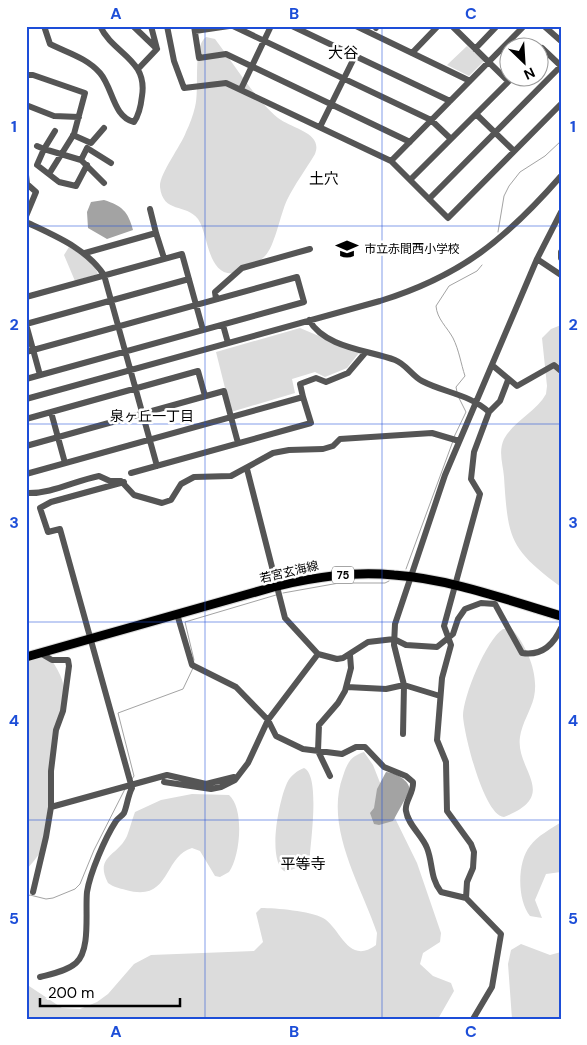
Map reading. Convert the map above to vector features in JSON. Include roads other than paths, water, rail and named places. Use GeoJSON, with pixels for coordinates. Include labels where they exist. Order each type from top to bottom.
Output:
{"type":"FeatureCollection","features":[{"type":"Feature","properties":{"kind":"main road","name":"若宮玄海線"},"geometry":{"type":"LineString","coordinates":[[26,657],[277,586],[304,580],[352,574],[411,577],[454,586],[561,616]]}},
{"type":"Feature","properties":{"kind":"street"},"geometry":{"type":"LineString","coordinates":[[44,26],[50,44],[83,59],[99,72],[109,87],[121,116],[134,122],[141,104],[144,87],[138,69],[100,26]]}},
{"type":"Feature","properties":{"kind":"street"},"geometry":{"type":"LineString","coordinates":[[133,26],[157,49]]}},
{"type":"Feature","properties":{"kind":"street"},"geometry":{"type":"LineString","coordinates":[[151,26],[157,49]]}},
{"type":"Feature","properties":{"kind":"street"},"geometry":{"type":"LineString","coordinates":[[167,26],[174,60],[184,88],[226,83],[320,127],[391,162],[448,218],[559,107]]}},
{"type":"Feature","properties":{"kind":"street"},"geometry":{"type":"LineString","coordinates":[[229,26],[194,29],[199,58],[226,54],[410,142]]}},
{"type":"Feature","properties":{"kind":"street"},"geometry":{"type":"LineString","coordinates":[[233,26],[431,120],[451,139]]}},
{"type":"Feature","properties":{"kind":"street"},"geometry":{"type":"LineString","coordinates":[[241,89],[271,26]]}},
{"type":"Feature","properties":{"kind":"street"},"geometry":{"type":"LineString","coordinates":[[292,26],[450,101]]}},
{"type":"Feature","properties":{"kind":"street"},"geometry":{"type":"LineString","coordinates":[[356,26],[470,80]]}},
{"type":"Feature","properties":{"kind":"street"},"geometry":{"type":"LineString","coordinates":[[412,53],[438,26]]}},
{"type":"Feature","properties":{"kind":"street"},"geometry":{"type":"LineString","coordinates":[[452,26],[488,63],[500,72]]}},
{"type":"Feature","properties":{"kind":"street"},"geometry":{"type":"LineString","coordinates":[[391,162],[524,26]]}},
{"type":"Feature","properties":{"kind":"street"},"geometry":{"type":"LineString","coordinates":[[544,26],[561,41]]}},
{"type":"Feature","properties":{"kind":"street"},"geometry":{"type":"LineString","coordinates":[[475,48],[492,28]]}},
{"type":"Feature","properties":{"kind":"street"},"geometry":{"type":"LineString","coordinates":[[138,69],[157,49]]}},
{"type":"Feature","properties":{"kind":"street"},"geometry":{"type":"LineString","coordinates":[[320,127],[354,56]]}},
{"type":"Feature","properties":{"kind":"street"},"geometry":{"type":"LineString","coordinates":[[429,199],[561,66],[550,56]]}},
{"type":"Feature","properties":{"kind":"street"},"geometry":{"type":"LineString","coordinates":[[26,76],[33,75],[85,93],[74,135],[49,174]]}},
{"type":"Feature","properties":{"kind":"street"},"geometry":{"type":"LineString","coordinates":[[410,180],[501,88]]}},
{"type":"Feature","properties":{"kind":"street"},"geometry":{"type":"LineString","coordinates":[[26,105],[54,116],[79,117]]}},
{"type":"Feature","properties":{"kind":"street"},"geometry":{"type":"LineString","coordinates":[[476,114],[514,151]]}},
{"type":"Feature","properties":{"kind":"street"},"geometry":{"type":"LineString","coordinates":[[74,135],[91,143],[104,128]]}},
{"type":"Feature","properties":{"kind":"street"},"geometry":{"type":"LineString","coordinates":[[55,131],[41,148],[37,165],[59,182],[76,186],[86,166]]}},
{"type":"Feature","properties":{"kind":"street"},"geometry":{"type":"LineString","coordinates":[[41,148],[81,160],[104,183]]}},
{"type":"Feature","properties":{"kind":"street"},"geometry":{"type":"LineString","coordinates":[[81,160],[87,148],[111,162]]}},
{"type":"Feature","properties":{"kind":"street"},"geometry":{"type":"LineString","coordinates":[[26,175],[27,184],[36,192],[26,216]]}},
{"type":"Feature","properties":{"kind":"street"},"geometry":{"type":"LineString","coordinates":[[26,399],[396,296],[453,271],[485,251],[509,232],[561,176]]}},
{"type":"Feature","properties":{"kind":"street"},"geometry":{"type":"LineString","coordinates":[[150,209],[164,258]]}},
{"type":"Feature","properties":{"kind":"street"},"geometry":{"type":"LineString","coordinates":[[403,734],[404,685],[394,639],[395,624],[445,475],[537,259],[561,212]]}},
{"type":"Feature","properties":{"kind":"street"},"geometry":{"type":"LineString","coordinates":[[26,222],[85,253],[95,262],[104,275],[158,466]]}},
{"type":"Feature","properties":{"kind":"street"},"geometry":{"type":"LineString","coordinates":[[85,253],[156,233]]}},
{"type":"Feature","properties":{"kind":"street"},"geometry":{"type":"LineString","coordinates":[[216,299],[215,292],[242,268],[310,249]]}},
{"type":"Feature","properties":{"kind":"street"},"geometry":{"type":"LineString","coordinates":[[561,252],[561,258]]}},
{"type":"Feature","properties":{"kind":"street"},"geometry":{"type":"LineString","coordinates":[[26,297],[182,254],[204,330]]}},
{"type":"Feature","properties":{"kind":"street"},"geometry":{"type":"LineString","coordinates":[[537,259],[561,275]]}},
{"type":"Feature","properties":{"kind":"street"},"geometry":{"type":"LineString","coordinates":[[26,352],[296,277],[304,302],[26,379]]}},
{"type":"Feature","properties":{"kind":"street"},"geometry":{"type":"LineString","coordinates":[[40,375],[26,324],[189,279]]}},
{"type":"Feature","properties":{"kind":"street"},"geometry":{"type":"LineString","coordinates":[[309,320],[319,332],[366,353],[396,360],[422,381],[476,401],[489,412]]}},
{"type":"Feature","properties":{"kind":"street"},"geometry":{"type":"LineString","coordinates":[[222,325],[228,343]]}},
{"type":"Feature","properties":{"kind":"street"},"geometry":{"type":"LineString","coordinates":[[132,473],[310,423],[300,384],[316,378],[326,382],[348,373],[366,353]]}},
{"type":"Feature","properties":{"kind":"street"},"geometry":{"type":"LineString","coordinates":[[492,365],[517,386],[554,365],[561,371]]}},
{"type":"Feature","properties":{"kind":"street"},"geometry":{"type":"LineString","coordinates":[[26,419],[198,371],[205,396]]}},
{"type":"Feature","properties":{"kind":"street"},"geometry":{"type":"LineString","coordinates":[[450,638],[444,626],[480,494],[470,477],[474,452],[489,412],[500,401],[508,380]]}},
{"type":"Feature","properties":{"kind":"street"},"geometry":{"type":"LineString","coordinates":[[26,446],[224,391],[238,443]]}},
{"type":"Feature","properties":{"kind":"street"},"geometry":{"type":"LineString","coordinates":[[26,474],[303,397]]}},
{"type":"Feature","properties":{"kind":"street"},"geometry":{"type":"LineString","coordinates":[[50,412],[65,463]]}},
{"type":"Feature","properties":{"kind":"street"},"geometry":{"type":"LineString","coordinates":[[26,493],[46,493],[70,483],[99,476],[110,481],[124,482],[134,495],[162,503],[171,500],[181,484],[194,477],[231,476],[247,469],[273,453],[289,450],[323,449],[333,446],[340,439],[432,433],[459,441]]}},
{"type":"Feature","properties":{"kind":"street"},"geometry":{"type":"LineString","coordinates":[[247,469],[288,623],[318,654],[337,659],[350,655],[368,642],[394,639],[406,645],[437,647],[450,638]]}},
{"type":"Feature","properties":{"kind":"street"},"geometry":{"type":"LineString","coordinates":[[40,977],[76,963],[82,953],[86,939],[88,891],[91,876],[116,821],[124,812],[132,783],[60,529],[48,532],[40,508],[51,502],[124,482]]}},
{"type":"Feature","properties":{"kind":"street"},"geometry":{"type":"LineString","coordinates":[[466,898],[467,882],[473,868],[474,852],[471,844],[447,811],[446,762],[436,740],[442,678],[450,656],[450,638],[458,619],[465,610],[489,602],[496,604],[503,614],[522,653],[531,654],[549,647],[561,628]]}},
{"type":"Feature","properties":{"kind":"street"},"geometry":{"type":"LineString","coordinates":[[177,614],[192,665],[236,687],[268,720],[276,736],[303,749],[342,754],[356,747],[365,747],[384,767],[406,776],[413,782],[414,789],[405,808],[407,817],[427,848],[431,874],[436,886],[441,892],[466,898],[501,934],[492,987],[473,1019]]}},
{"type":"Feature","properties":{"kind":"street"},"geometry":{"type":"LineString","coordinates":[[33,892],[51,807],[50,771],[70,662],[65,659],[52,660],[40,653]]}},
{"type":"Feature","properties":{"kind":"street"},"geometry":{"type":"LineString","coordinates":[[164,782],[211,789],[228,784],[242,773],[268,720],[318,654]]}},
{"type":"Feature","properties":{"kind":"street"},"geometry":{"type":"LineString","coordinates":[[330,776],[318,751],[319,725],[338,703],[347,686],[351,668],[350,655]]}},
{"type":"Feature","properties":{"kind":"street"},"geometry":{"type":"LineString","coordinates":[[347,686],[386,689],[404,685],[440,696]]}},
{"type":"Feature","properties":{"kind":"street"},"geometry":{"type":"LineString","coordinates":[[51,807],[132,783],[167,775],[206,784],[224,781],[242,773]]}},
{"type":"Feature","properties":{"kind":"waterway"},"geometry":{"type":"LineString","coordinates":[[498,232],[504,196],[509,186],[520,172],[545,156],[561,141]]}},
{"type":"Feature","properties":{"kind":"waterway"},"geometry":{"type":"LineString","coordinates":[[457,392],[456,387],[465,376],[455,343],[440,319],[436,306],[449,286],[477,271],[482,265]]}},
{"type":"Feature","properties":{"kind":"waterway"},"geometry":{"type":"LineString","coordinates":[[454,437],[466,412],[459,398]]}},
{"type":"Feature","properties":{"kind":"waterway"},"geometry":{"type":"LineString","coordinates":[[406,569],[453,441]]}},
{"type":"Feature","properties":{"kind":"waterway"},"geometry":{"type":"LineString","coordinates":[[283,593],[339,583],[385,583],[389,581]]}},
{"type":"Feature","properties":{"kind":"waterway"},"geometry":{"type":"LineString","coordinates":[[194,660],[185,622],[276,595]]}},
{"type":"Feature","properties":{"kind":"waterway"},"geometry":{"type":"LineString","coordinates":[[132,779],[134,776],[118,713],[183,689],[193,668]]}},
{"type":"Feature","properties":{"kind":"waterway"},"geometry":{"type":"LineString","coordinates":[[26,897],[30,895],[46,899],[53,898],[75,889],[80,884],[94,850],[125,789]]}},
{"type":"Feature","properties":{"kind":"place","name":"市立赤間西小学校"},"geometry":{"type":"Point","coordinates":[347,249]}},
{"type":"Feature","properties":{"kind":"district","name":"大谷"},"geometry":{"type":"Point","coordinates":[343,53]}},
{"type":"Feature","properties":{"kind":"district","name":"土穴"},"geometry":{"type":"Point","coordinates":[324,179]}},
{"type":"Feature","properties":{"kind":"district","name":"泉ヶ丘一丁目"},"geometry":{"type":"Point","coordinates":[152,416]}},
{"type":"Feature","properties":{"kind":"district","name":"平等寺"},"geometry":{"type":"Point","coordinates":[303,864]}}]}
